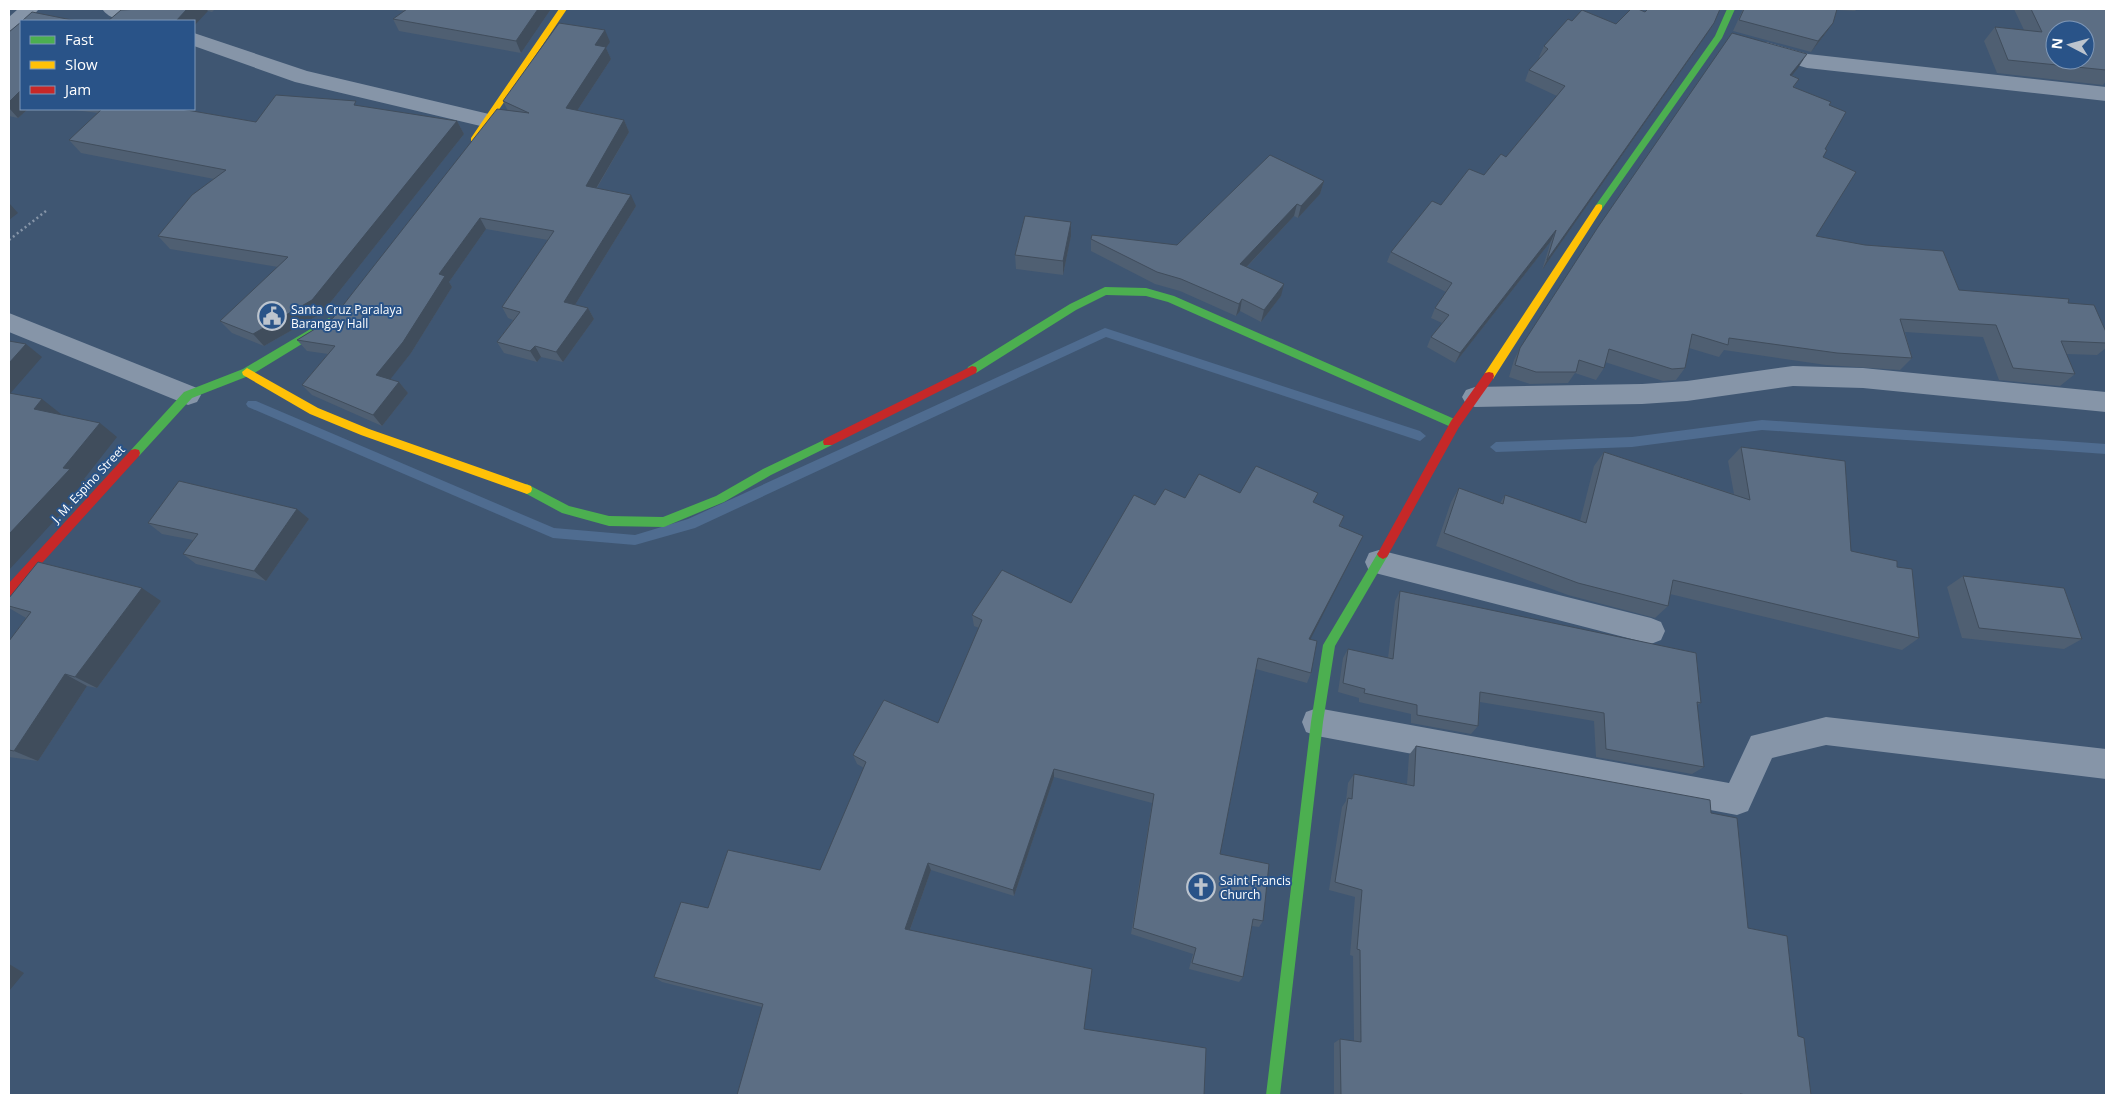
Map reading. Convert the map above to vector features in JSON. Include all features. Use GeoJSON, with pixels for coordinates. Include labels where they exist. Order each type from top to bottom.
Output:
{"type":"FeatureCollection","features":[{"type":"Feature","properties":{"kind":"street"},"geometry":{"type":"LineString","coordinates":[[9,28],[29,9]]}},
{"type":"Feature","properties":{"kind":"street"},"geometry":{"type":"LineString","coordinates":[[112,9],[142,20]]}},
{"type":"Feature","properties":{"kind":"street"},"geometry":{"type":"LineString","coordinates":[[465,152],[489,121],[563,9]]}},
{"type":"Feature","properties":{"kind":"street"},"geometry":{"type":"LineString","coordinates":[[1273,1095],[1317,722],[1329,645],[1380,562],[1455,424],[1581,233],[1734,40],[1730,9]]}},
{"type":"Feature","properties":{"kind":"street"},"geometry":{"type":"LineString","coordinates":[[195,39],[302,78],[489,121]]}},
{"type":"Feature","properties":{"kind":"street"},"geometry":{"type":"LineString","coordinates":[[1734,40],[1808,61],[2106,94]]}},
{"type":"Feature","properties":{"kind":"street"},"geometry":{"type":"LineString","coordinates":[[247,372],[322,415],[524,488],[566,510],[609,521],[664,522],[720,499],[767,472],[988,363],[1073,307],[1105,291],[1146,292],[1171,299],[1455,424]]}},
{"type":"Feature","properties":{"kind":"street"},"geometry":{"type":"LineString","coordinates":[[9,322],[188,395],[247,372],[332,321],[338,313]]}},
{"type":"Feature","properties":{"kind":"street"},"geometry":{"type":"LineString","coordinates":[[1475,396],[1642,394],[1687,391],[1793,376],[1862,378],[2106,402]]}},
{"type":"Feature","properties":{"kind":"street","name":"J. M. Espino Street"},"geometry":{"type":"LineString","coordinates":[[9,591],[188,395]]}},
{"type":"Feature","properties":{"kind":"street"},"geometry":{"type":"LineString","coordinates":[[1380,562],[1651,631]]}},
{"type":"Feature","properties":{"kind":"street"},"geometry":{"type":"LineString","coordinates":[[1317,722],[1737,800],[1762,746],[1826,731],[2106,764]]}},
{"type":"Feature","properties":{"kind":"path"},"geometry":{"type":"LineString","coordinates":[[9,240],[46,211]]}},
{"type":"Feature","properties":{"kind":"building"},"geometry":{"type":"Polygon","coordinates":[[[187,9],[177,20],[109,20],[121,10],[187,9]]]}},
{"type":"Feature","properties":{"kind":"building"},"geometry":{"type":"Polygon","coordinates":[[[407,9],[538,9],[516,41],[393,19],[407,9]]]}},
{"type":"Feature","properties":{"kind":"building"},"geometry":{"type":"Polygon","coordinates":[[[1631,9],[1645,12],[1648,9],[1720,9],[1714,23],[1547,260],[1556,230],[1460,353],[1431,337],[1449,315],[1435,308],[1452,283],[1391,252],[1432,201],[1441,205],[1469,169],[1484,175],[1501,154],[1506,157],[1565,86],[1529,70],[1548,49],[1544,46],[1568,19],[1572,21],[1582,10],[1616,24],[1631,9]]]}},
{"type":"Feature","properties":{"kind":"building"},"geometry":{"type":"Polygon","coordinates":[[[1744,9],[1837,9],[1833,23],[1818,41],[1739,20],[1744,9]]]}},
{"type":"Feature","properties":{"kind":"building"},"geometry":{"type":"Polygon","coordinates":[[[2031,9],[2106,9],[2106,70],[2095,69],[2095,20],[2045,20],[2045,64],[2008,60],[1995,27],[2042,32],[2031,9]]]}},
{"type":"Feature","properties":{"kind":"building"},"geometry":{"type":"Polygon","coordinates":[[[32,12],[72,20],[23,20],[32,12]]]}},
{"type":"Feature","properties":{"kind":"building"},"geometry":{"type":"Polygon","coordinates":[[[20,23],[20,91],[9,102],[9,32],[20,23]]]}},
{"type":"Feature","properties":{"kind":"building"},"geometry":{"type":"Polygon","coordinates":[[[559,23],[605,30],[595,45],[606,47],[566,108],[624,120],[586,186],[631,195],[564,302],[588,308],[556,352],[535,346],[530,351],[497,342],[520,312],[502,307],[554,231],[480,218],[439,274],[445,276],[403,342],[376,375],[399,382],[373,415],[302,385],[335,346],[297,340],[333,318],[497,109],[529,113],[503,101],[559,23]]]}},
{"type":"Feature","properties":{"kind":"building"},"geometry":{"type":"Polygon","coordinates":[[[1732,33],[1807,54],[1790,75],[1799,79],[1793,87],[1831,102],[1829,105],[1846,112],[1825,149],[1827,150],[1823,157],[1856,172],[1816,236],[1865,245],[1943,251],[1959,290],[2069,299],[2068,303],[2094,305],[2106,332],[2106,343],[2061,341],[2075,374],[2013,368],[1996,325],[1900,319],[1912,358],[1837,353],[1729,338],[1728,345],[1692,334],[1685,368],[1672,369],[1609,349],[1604,368],[1579,360],[1576,372],[1536,372],[1515,365],[1520,348],[1598,227],[1732,33]]]}},
{"type":"Feature","properties":{"kind":"building"},"geometry":{"type":"Polygon","coordinates":[[[276,95],[356,101],[354,105],[457,121],[312,300],[253,334],[220,321],[288,257],[158,236],[192,195],[226,170],[69,140],[101,110],[187,110],[256,122],[276,95]]]}},
{"type":"Feature","properties":{"kind":"building"},"geometry":{"type":"Polygon","coordinates":[[[1270,155],[1324,181],[1301,206],[1297,204],[1240,264],[1284,284],[1264,310],[1242,299],[1239,304],[1181,279],[1157,272],[1091,239],[1092,235],[1177,245],[1270,155]]]}},
{"type":"Feature","properties":{"kind":"building"},"geometry":{"type":"Polygon","coordinates":[[[1025,216],[1071,222],[1063,261],[1015,255],[1025,216]]]}},
{"type":"Feature","properties":{"kind":"building"},"geometry":{"type":"Polygon","coordinates":[[[9,341],[26,344],[9,363],[9,341]]]}},
{"type":"Feature","properties":{"kind":"building"},"geometry":{"type":"Polygon","coordinates":[[[9,393],[42,399],[34,409],[100,423],[63,468],[70,469],[9,534],[9,393]]]}},
{"type":"Feature","properties":{"kind":"building"},"geometry":{"type":"Polygon","coordinates":[[[1741,447],[1845,461],[1851,551],[1897,561],[1897,567],[1912,569],[1919,638],[1673,580],[1668,606],[1578,583],[1444,533],[1459,488],[1503,504],[1505,495],[1586,523],[1604,452],[1750,500],[1741,447]]]}},
{"type":"Feature","properties":{"kind":"building"},"geometry":{"type":"Polygon","coordinates":[[[1256,466],[1318,493],[1313,502],[1344,516],[1339,526],[1363,536],[1309,639],[1317,641],[1311,673],[1258,658],[1220,854],[1269,864],[1263,921],[1253,919],[1243,977],[1192,963],[1196,948],[1133,928],[1154,794],[1054,769],[1013,890],[928,863],[905,929],[1092,969],[1084,1029],[1206,1048],[1204,1095],[737,1095],[763,1004],[654,977],[681,902],[708,908],[728,850],[820,870],[866,762],[853,755],[884,700],[938,723],[982,620],[972,615],[1002,570],[1071,603],[1134,495],[1155,505],[1165,489],[1185,498],[1199,474],[1240,493],[1256,466]]]}},
{"type":"Feature","properties":{"kind":"building"},"geometry":{"type":"Polygon","coordinates":[[[179,481],[297,509],[254,571],[183,554],[198,534],[148,523],[179,481]]]}},
{"type":"Feature","properties":{"kind":"building"},"geometry":{"type":"Polygon","coordinates":[[[38,562],[142,588],[75,677],[65,674],[14,751],[9,750],[9,641],[31,612],[9,606],[9,598],[38,562]]]}},
{"type":"Feature","properties":{"kind":"building"},"geometry":{"type":"Polygon","coordinates":[[[1963,576],[2064,588],[2082,639],[1979,628],[1963,576]]]}},
{"type":"Feature","properties":{"kind":"building"},"geometry":{"type":"Polygon","coordinates":[[[1400,591],[1696,653],[1701,703],[1697,702],[1704,767],[1606,749],[1604,713],[1480,692],[1478,726],[1417,715],[1417,705],[1364,693],[1365,689],[1343,683],[1348,649],[1393,659],[1400,591]]]}},
{"type":"Feature","properties":{"kind":"building"},"geometry":{"type":"Polygon","coordinates":[[[1416,746],[1710,800],[1711,813],[1737,818],[1748,928],[1787,936],[1798,1036],[1804,1038],[1811,1095],[1341,1095],[1340,1039],[1361,1042],[1360,950],[1357,949],[1362,890],[1335,882],[1348,798],[1352,799],[1354,774],[1414,786],[1416,746]]]}},
{"type":"Feature","properties":{"kind":"waterway"},"geometry":{"type":"LineString","coordinates":[[252,404],[553,533],[635,540],[691,524],[1105,332],[1420,436]]}},
{"type":"Feature","properties":{"kind":"waterway"},"geometry":{"type":"LineString","coordinates":[[1496,447],[1632,442],[1762,425],[2106,449]]}},
{"type":"Feature","properties":{"kind":"traffic: fast"},"geometry":{"type":"LineString","coordinates":[[1599,207],[1719,36],[1731,9]]}},
{"type":"Feature","properties":{"kind":"traffic: fast"},"geometry":{"type":"LineString","coordinates":[[972,370],[1073,307],[1105,291],[1146,292],[1171,299],[1455,424]]}},
{"type":"Feature","properties":{"kind":"traffic: fast"},"geometry":{"type":"LineString","coordinates":[[135,453],[188,395],[247,372],[329,322]]}},
{"type":"Feature","properties":{"kind":"traffic: fast"},"geometry":{"type":"LineString","coordinates":[[527,489],[566,510],[609,521],[664,522],[720,499],[767,472],[828,442]]}},
{"type":"Feature","properties":{"kind":"traffic: fast"},"geometry":{"type":"LineString","coordinates":[[1273,1095],[1317,722],[1329,645],[1383,554]]}},
{"type":"Feature","properties":{"kind":"traffic: slow"},"geometry":{"type":"LineString","coordinates":[[474,140],[563,9]]}},
{"type":"Feature","properties":{"kind":"traffic: slow"},"geometry":{"type":"LineString","coordinates":[[1489,376],[1599,207]]}},
{"type":"Feature","properties":{"kind":"traffic: slow"},"geometry":{"type":"LineString","coordinates":[[247,372],[314,411],[365,432],[527,489]]}},
{"type":"Feature","properties":{"kind":"traffic: jam"},"geometry":{"type":"LineString","coordinates":[[828,442],[972,370]]}},
{"type":"Feature","properties":{"kind":"traffic: jam"},"geometry":{"type":"LineString","coordinates":[[1383,554],[1455,424],[1489,376]]}},
{"type":"Feature","properties":{"kind":"traffic: jam"},"geometry":{"type":"LineString","coordinates":[[9,591],[135,453]]}},
{"type":"Feature","properties":{"kind":"place","name":"Santa Cruz Paralaya Barangay Hall"},"geometry":{"type":"Point","coordinates":[272,316]}},
{"type":"Feature","properties":{"kind":"place","name":"Saint Francis Church"},"geometry":{"type":"Point","coordinates":[1201,887]}}]}
